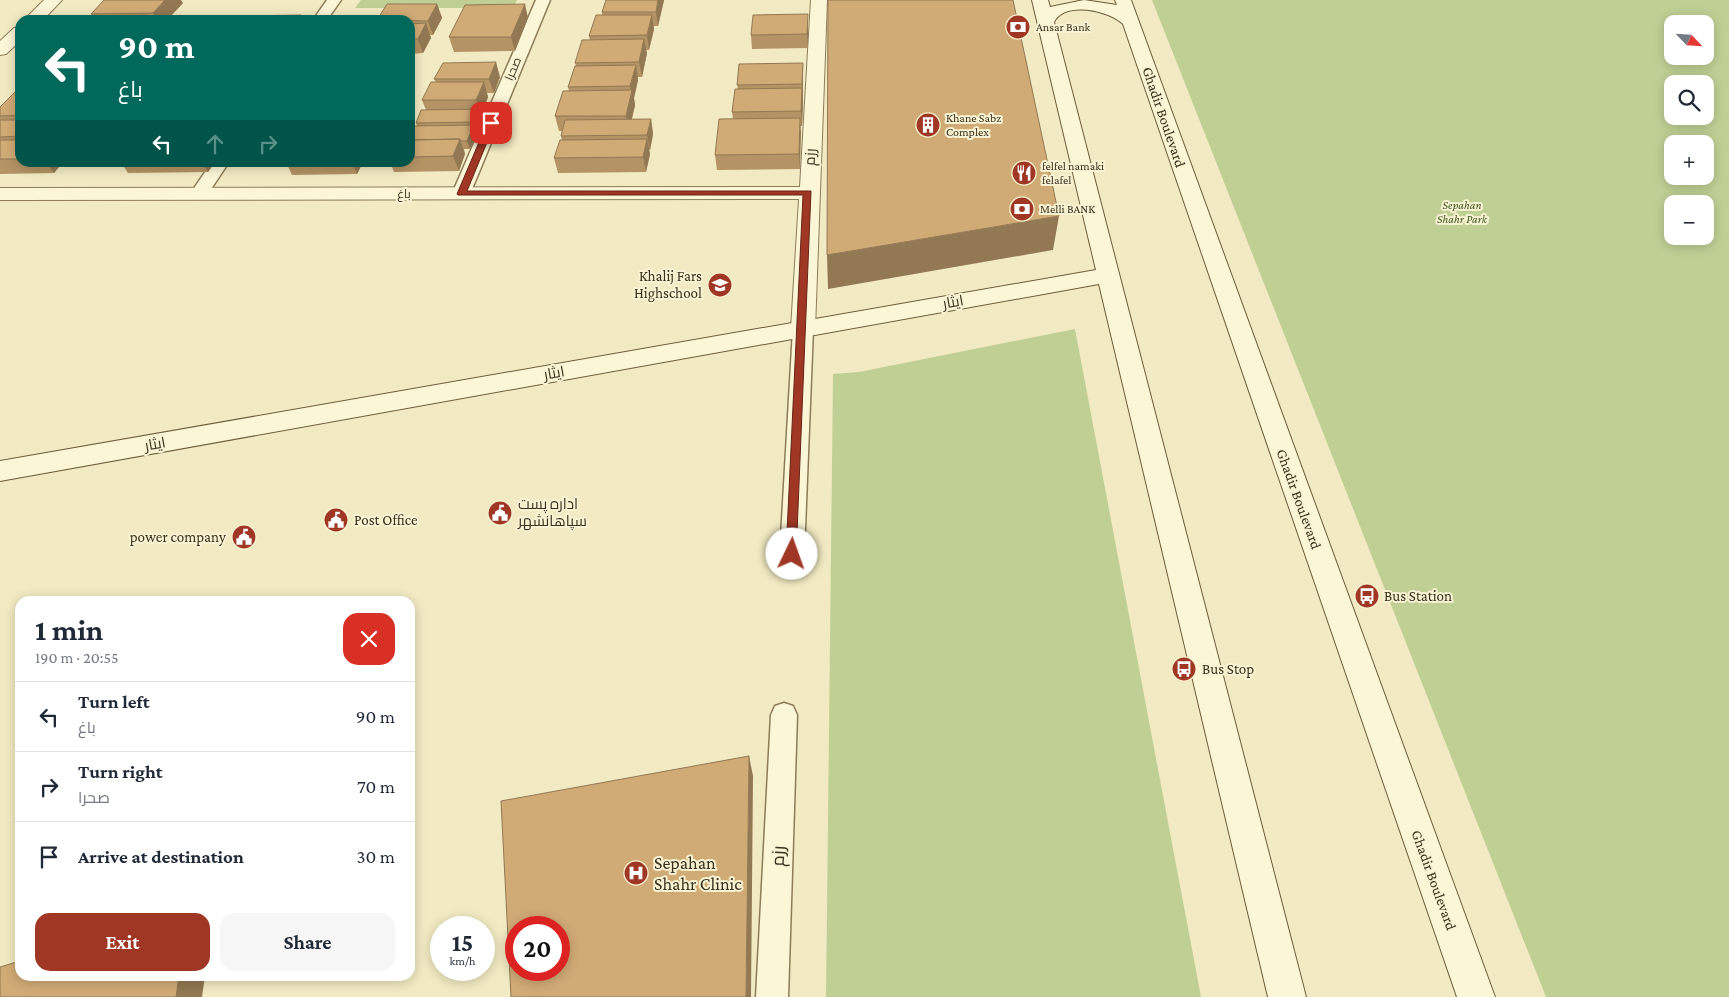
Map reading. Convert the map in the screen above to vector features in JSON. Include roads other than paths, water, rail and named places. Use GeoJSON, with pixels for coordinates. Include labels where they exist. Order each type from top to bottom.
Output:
{"type":"FeatureCollection","features":[{"type":"Feature","properties":{"kind":"street"},"geometry":{"type":"LineString","coordinates":[[38,15],[54,0]]}},
{"type":"Feature","properties":{"kind":"street","name":"رزم"},"geometry":{"type":"LineString","coordinates":[[803,329],[808,193],[819,0]]}},
{"type":"Feature","properties":{"kind":"street","name":"Ghadir Boulevard"},"geometry":{"type":"LineString","coordinates":[[1122,0],[1476,997]]}},
{"type":"Feature","properties":{"kind":"street"},"geometry":{"type":"LineString","coordinates":[[1043,11],[1046,15],[1058,5],[1082,1],[1095,2],[1118,9],[1130,21]]}},
{"type":"Feature","properties":{"kind":"street"},"geometry":{"type":"LineString","coordinates":[[1043,11],[1286,997]]}},
{"type":"Feature","properties":{"kind":"street"},"geometry":{"type":"LineString","coordinates":[[0,50],[15,36]]}},
{"type":"Feature","properties":{"kind":"street","name":"باغ"},"geometry":{"type":"LineString","coordinates":[[0,194],[808,193]]}},
{"type":"Feature","properties":{"kind":"street","name":"ایثار"},"geometry":{"type":"LineString","coordinates":[[0,471],[1108,275]]}},
{"type":"Feature","properties":{"kind":"lane"},"geometry":{"type":"LineString","coordinates":[[324,15],[334,0]]}},
{"type":"Feature","properties":{"kind":"lane","name":"صحرا"},"geometry":{"type":"LineString","coordinates":[[461,194],[543,0]]}},
{"type":"Feature","properties":{"kind":"lane"},"geometry":{"type":"LineString","coordinates":[[199,194],[218,167]]}},
{"type":"Feature","properties":{"kind":"lane","name":"رزم"},"geometry":{"type":"LineString","coordinates":[[792,554],[803,329]]}},
{"type":"Feature","properties":{"kind":"lane","name":"رزم"},"geometry":{"type":"LineString","coordinates":[[772,997],[784,715]]}},
{"type":"Feature","properties":{"kind":"place","name":"Ansar Bank"},"geometry":{"type":"Point","coordinates":[1018,27]}},
{"type":"Feature","properties":{"kind":"place","name":"Khane Sabz Complex"},"geometry":{"type":"Point","coordinates":[928,125]}},
{"type":"Feature","properties":{"kind":"place","name":"felfel namaki felafel"},"geometry":{"type":"Point","coordinates":[1024,173]}},
{"type":"Feature","properties":{"kind":"place","name":"Melli BANK"},"geometry":{"type":"Point","coordinates":[1022,209]}},
{"type":"Feature","properties":{"kind":"place","name":"Khalij Fars Highschool"},"geometry":{"type":"Point","coordinates":[720,285]}},
{"type":"Feature","properties":{"kind":"place","name":"اداره پست سپاهانشهر"},"geometry":{"type":"Point","coordinates":[500,513]}},
{"type":"Feature","properties":{"kind":"place","name":"Post Office"},"geometry":{"type":"Point","coordinates":[336,520]}},
{"type":"Feature","properties":{"kind":"place","name":"power company"},"geometry":{"type":"Point","coordinates":[244,537]}},
{"type":"Feature","properties":{"kind":"place","name":"Bus Station"},"geometry":{"type":"Point","coordinates":[1367,596]}},
{"type":"Feature","properties":{"kind":"place","name":"Bus Stop"},"geometry":{"type":"Point","coordinates":[1184,669]}},
{"type":"Feature","properties":{"kind":"place","name":"Sepahan Shahr Clinic"},"geometry":{"type":"Point","coordinates":[636,873]}},
{"type":"Feature","properties":{"kind":"park label","name":"Sepahan Shahr Park"},"geometry":{"type":"Point","coordinates":[1462,212]}}]}
